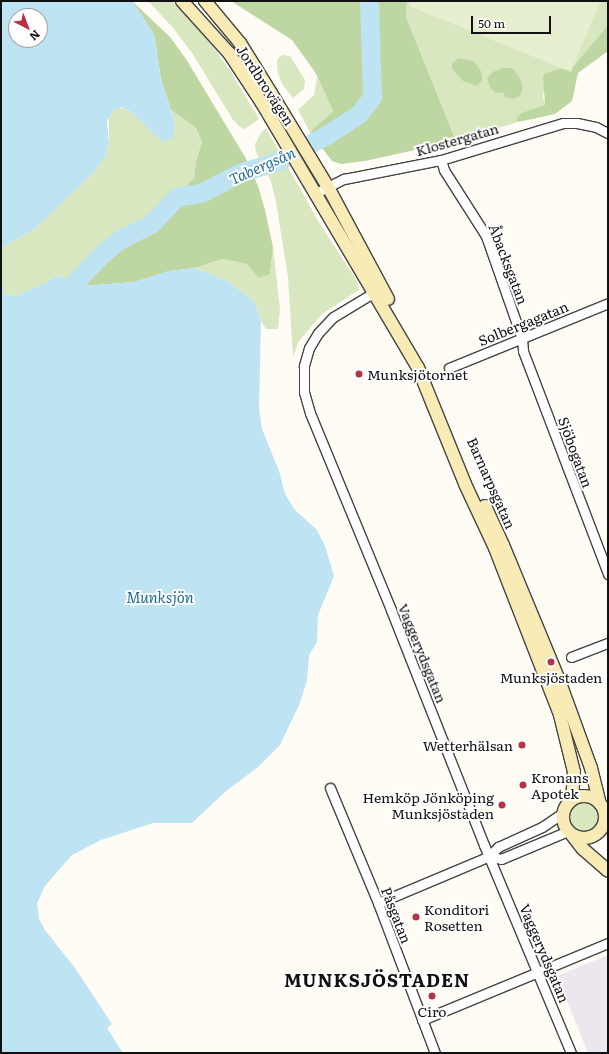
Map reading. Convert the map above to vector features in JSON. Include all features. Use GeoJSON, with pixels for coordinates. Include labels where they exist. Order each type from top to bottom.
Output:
{"type":"FeatureCollection","features":[{"type":"Feature","properties":{"kind":"main road","name":"Jordbrovägen"},"geometry":{"type":"LineString","coordinates":[[182,1],[229,53],[262,102],[314,194]]}},
{"type":"Feature","properties":{"kind":"main road","name":"Jordbrovägen"},"geometry":{"type":"LineString","coordinates":[[205,1],[240,43],[328,187]]}},
{"type":"Feature","properties":{"kind":"main road","name":"Barnarpsgatan"},"geometry":{"type":"LineString","coordinates":[[328,187],[418,368],[465,484],[495,548],[544,669],[560,715],[574,772],[572,799]]}},
{"type":"Feature","properties":{"kind":"main road","name":"Barnarpsgatan"},"geometry":{"type":"LineString","coordinates":[[314,194],[378,290],[433,385],[473,480],[503,545],[558,680],[591,768],[604,808]]}},
{"type":"Feature","properties":{"kind":"main road"},"geometry":{"type":"LineString","coordinates":[[570,833],[582,839],[589,838],[599,832],[603,827],[605,819],[604,808],[586,796],[572,799],[566,805],[562,813],[563,823],[570,833],[583,849],[608,871]]}},
{"type":"Feature","properties":{"kind":"main road"},"geometry":{"type":"LineString","coordinates":[[603,827],[608,839]]}},
{"type":"Feature","properties":{"kind":"street","name":"Klostergatan"},"geometry":{"type":"LineString","coordinates":[[314,194],[344,179],[441,160],[563,123],[577,123],[596,127],[608,133]]}},
{"type":"Feature","properties":{"kind":"street","name":"Åbacksgatan"},"geometry":{"type":"LineString","coordinates":[[441,160],[444,170],[486,236],[522,339]]}},
{"type":"Feature","properties":{"kind":"street","name":"Vaggerydsgatan"},"geometry":{"type":"LineString","coordinates":[[378,290],[333,317],[318,333],[305,362],[304,392],[310,412],[489,856],[538,970],[571,1053]]}},
{"type":"Feature","properties":{"kind":"street","name":"Solbergagatan"},"geometry":{"type":"LineString","coordinates":[[449,368],[608,303]]}},
{"type":"Feature","properties":{"kind":"street","name":"Sjöbogatan"},"geometry":{"type":"LineString","coordinates":[[522,339],[523,350],[608,574]]}},
{"type":"Feature","properties":{"kind":"street"},"geometry":{"type":"LineString","coordinates":[[571,657],[608,643]]}},
{"type":"Feature","properties":{"kind":"street","name":"Påsgatan"},"geometry":{"type":"LineString","coordinates":[[330,788],[378,903],[435,1053]]}},
{"type":"Feature","properties":{"kind":"street"},"geometry":{"type":"LineString","coordinates":[[378,903],[489,856],[498,847],[542,827],[562,813]]}},
{"type":"Feature","properties":{"kind":"street"},"geometry":{"type":"LineString","coordinates":[[489,856],[501,859],[570,833]]}},
{"type":"Feature","properties":{"kind":"street"},"geometry":{"type":"LineString","coordinates":[[422,1020],[538,970],[608,943]]}},
{"type":"Feature","properties":{"kind":"shaded area"},"geometry":{"type":"Polygon","coordinates":[[[608,955],[608,1053],[588,1053],[557,976],[608,955]]]}},
{"type":"Feature","properties":{"kind":"green space"},"geometry":{"type":"Polygon","coordinates":[[[132,1],[170,37],[186,59],[245,157],[258,186],[273,247],[270,274],[259,278],[247,264],[222,259],[195,268],[169,271],[135,282],[83,286],[74,283],[101,255],[119,240],[152,223],[194,178],[196,161],[202,142],[196,128],[171,110],[161,79],[154,34],[132,1]]]}},
{"type":"Feature","properties":{"kind":"green space"},"geometry":{"type":"Polygon","coordinates":[[[148,1],[172,1],[212,45],[231,72],[259,119],[245,129],[240,127],[233,120],[192,53],[173,28],[148,1]]]}},
{"type":"Feature","properties":{"kind":"green space"},"geometry":{"type":"Polygon","coordinates":[[[231,1],[407,1],[406,17],[456,141],[365,161],[341,164],[332,161],[310,132],[333,111],[315,72],[292,40],[231,1]]]}},
{"type":"Feature","properties":{"kind":"green space"},"geometry":{"type":"Polygon","coordinates":[[[407,1],[608,1],[608,25],[572,68],[546,73],[543,97],[545,105],[521,113],[516,119],[518,122],[456,141],[406,17],[407,1]]]}},
{"type":"Feature","properties":{"kind":"green space"},"geometry":{"type":"Polygon","coordinates":[[[410,1],[600,1],[571,72],[409,6],[410,1]]]}},
{"type":"Feature","properties":{"kind":"green space"},"geometry":{"type":"Polygon","coordinates":[[[608,25],[608,51],[578,73],[572,101],[555,114],[518,122],[516,119],[521,113],[545,105],[543,76],[546,73],[567,67],[572,68],[608,25]]]}},
{"type":"Feature","properties":{"kind":"green space"},"geometry":{"type":"Polygon","coordinates":[[[283,55],[290,56],[305,80],[304,89],[293,98],[282,84],[278,73],[278,58],[283,55]]]}},
{"type":"Feature","properties":{"kind":"green space"},"geometry":{"type":"Polygon","coordinates":[[[459,58],[474,61],[482,73],[482,80],[477,86],[463,81],[452,69],[452,63],[459,58]]]}},
{"type":"Feature","properties":{"kind":"green space"},"geometry":{"type":"Polygon","coordinates":[[[502,68],[512,68],[520,78],[523,88],[520,96],[513,99],[505,97],[504,93],[495,92],[490,87],[487,78],[493,72],[502,68]]]}},
{"type":"Feature","properties":{"kind":"green space"},"geometry":{"type":"Polygon","coordinates":[[[317,77],[333,111],[310,132],[298,110],[314,95],[317,77]]]}},
{"type":"Feature","properties":{"kind":"green space"},"geometry":{"type":"Polygon","coordinates":[[[119,107],[130,111],[140,120],[175,127],[171,110],[196,128],[202,142],[196,161],[194,178],[152,223],[119,240],[101,255],[74,283],[63,276],[54,277],[42,285],[15,296],[5,295],[1,279],[1,248],[35,229],[92,174],[105,157],[109,144],[109,117],[114,109],[119,107]]]}},
{"type":"Feature","properties":{"kind":"green space"},"geometry":{"type":"Polygon","coordinates":[[[266,128],[320,224],[357,281],[359,290],[322,314],[299,341],[293,357],[288,277],[276,202],[271,181],[256,152],[255,144],[261,133],[266,128]]]}},
{"type":"Feature","properties":{"kind":"green space"},"geometry":{"type":"Polygon","coordinates":[[[273,247],[280,309],[278,329],[266,329],[261,321],[254,301],[227,281],[195,268],[222,259],[247,264],[270,274],[273,247]]]}},
{"type":"Feature","properties":{"kind":"green space"},"geometry":{"type":"Polygon","coordinates":[[[585,801],[590,803],[597,810],[599,821],[593,829],[584,833],[571,827],[567,817],[568,812],[575,804],[585,801]]]}},
{"type":"Feature","properties":{"kind":"water"},"geometry":{"type":"Polygon","coordinates":[[[1,1],[132,1],[154,34],[161,79],[175,127],[173,137],[163,142],[130,111],[121,107],[114,109],[107,121],[109,144],[105,157],[92,174],[35,229],[1,248],[1,1]]]}},
{"type":"Feature","properties":{"kind":"water","name":"Munksjön"},"geometry":{"type":"Polygon","coordinates":[[[195,268],[227,281],[254,301],[261,321],[259,409],[262,429],[279,471],[285,494],[295,510],[317,530],[325,546],[334,576],[318,615],[317,642],[309,655],[307,680],[300,703],[280,745],[258,767],[225,792],[192,823],[153,823],[101,840],[72,855],[45,886],[37,903],[39,919],[45,930],[75,968],[112,1024],[107,1028],[123,1053],[1,1053],[1,279],[5,295],[15,296],[42,285],[54,277],[63,276],[74,283],[83,286],[135,282],[169,271],[195,268]]]}},
{"type":"Feature","properties":{"kind":"waterway","name":"Tabergsån"},"geometry":{"type":"LineString","coordinates":[[74,283],[101,255],[119,240],[152,223],[176,197],[203,192],[239,173],[276,162],[328,134],[359,114],[372,97],[369,1]]}},
{"type":"Feature","properties":{"kind":"place","name":"Munksjötornet"},"geometry":{"type":"Point","coordinates":[359,374]}},
{"type":"Feature","properties":{"kind":"place","name":"Munksjöstaden"},"geometry":{"type":"Point","coordinates":[551,662]}},
{"type":"Feature","properties":{"kind":"place","name":"Wetterhälsan"},"geometry":{"type":"Point","coordinates":[522,745]}},
{"type":"Feature","properties":{"kind":"place","name":"Kronans Apotek"},"geometry":{"type":"Point","coordinates":[523,785]}},
{"type":"Feature","properties":{"kind":"place","name":"Hemköp Jönköping Munksjöstaden"},"geometry":{"type":"Point","coordinates":[502,805]}},
{"type":"Feature","properties":{"kind":"place","name":"Konditori Rosetten"},"geometry":{"type":"Point","coordinates":[416,917]}},
{"type":"Feature","properties":{"kind":"place","name":"Ciro"},"geometry":{"type":"Point","coordinates":[432,996]}},
{"type":"Feature","properties":{"kind":"district","name":"MUNKSJÖSTADEN"},"geometry":{"type":"Point","coordinates":[377,980]}}]}
